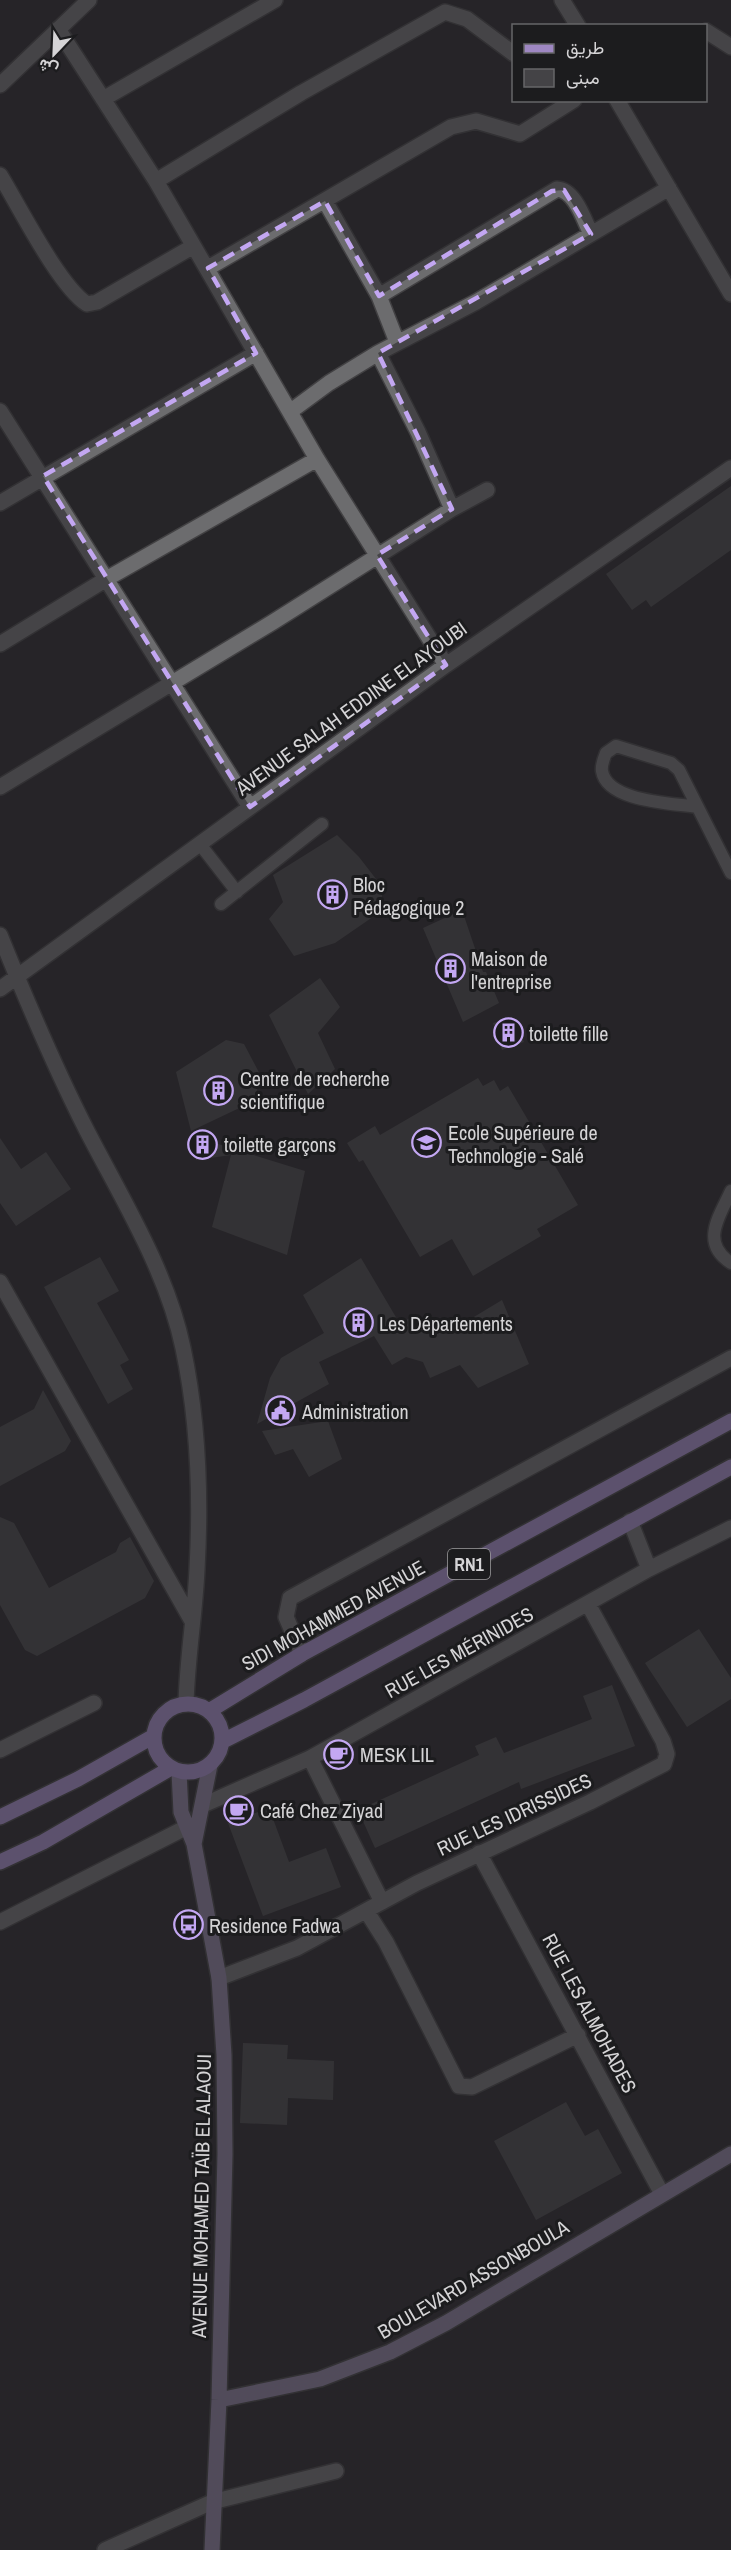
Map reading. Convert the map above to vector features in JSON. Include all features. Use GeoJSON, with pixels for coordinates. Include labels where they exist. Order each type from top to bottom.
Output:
{"type":"FeatureCollection","features":[{"type":"Feature","properties":{"kind":"main road","name":"SIDI MOHAMMED AVENUE"},"geometry":{"type":"LineString","coordinates":[[209,1711],[302,1654],[731,1421]]}},
{"type":"Feature","properties":{"kind":"main road","name":"RN1"},"geometry":{"type":"LineString","coordinates":[[223,1741],[304,1700],[731,1467]]}},
{"type":"Feature","properties":{"kind":"main road"},"geometry":{"type":"LineString","coordinates":[[186,1704],[209,1711],[220,1724],[223,1741],[216,1758],[210,1765],[195,1772],[175,1770],[160,1758],[154,1736],[157,1724],[164,1714],[174,1707],[186,1704]]}},
{"type":"Feature","properties":{"kind":"main road"},"geometry":{"type":"LineString","coordinates":[[0,1817],[78,1779],[154,1736]]}},
{"type":"Feature","properties":{"kind":"main road"},"geometry":{"type":"LineString","coordinates":[[0,1862],[44,1842],[175,1770]]}},
{"type":"Feature","properties":{"kind":"street"},"geometry":{"type":"LineString","coordinates":[[0,85],[89,0]]}},
{"type":"Feature","properties":{"kind":"street"},"geometry":{"type":"LineString","coordinates":[[103,99],[275,0]]}},
{"type":"Feature","properties":{"kind":"street"},"geometry":{"type":"LineString","coordinates":[[562,0],[574,24]]}},
{"type":"Feature","properties":{"kind":"street"},"geometry":{"type":"LineString","coordinates":[[156,182],[301,93],[445,12],[467,19],[512,53]]}},
{"type":"Feature","properties":{"kind":"street"},"geometry":{"type":"LineString","coordinates":[[58,29],[156,182],[317,459],[446,664]]}},
{"type":"Feature","properties":{"kind":"street"},"geometry":{"type":"LineString","coordinates":[[707,32],[731,47]]}},
{"type":"Feature","properties":{"kind":"street"},"geometry":{"type":"LineString","coordinates":[[208,268],[451,127],[476,121],[520,134],[571,102]]}},
{"type":"Feature","properties":{"kind":"street"},"geometry":{"type":"LineString","coordinates":[[619,102],[731,294]]}},
{"type":"Feature","properties":{"kind":"street"},"geometry":{"type":"LineString","coordinates":[[0,175],[74,294],[87,304],[97,303],[192,247]]}},
{"type":"Feature","properties":{"kind":"street"},"geometry":{"type":"LineString","coordinates":[[291,411],[329,383],[378,353],[476,302],[669,188]]}},
{"type":"Feature","properties":{"kind":"street"},"geometry":{"type":"LineString","coordinates":[[379,296],[557,189],[566,191],[573,199],[591,234]]}},
{"type":"Feature","properties":{"kind":"street"},"geometry":{"type":"LineString","coordinates":[[325,201],[379,296],[397,342]]}},
{"type":"Feature","properties":{"kind":"street"},"geometry":{"type":"LineString","coordinates":[[0,503],[256,353]]}},
{"type":"Feature","properties":{"kind":"street"},"geometry":{"type":"LineString","coordinates":[[378,353],[418,432],[452,509]]}},
{"type":"Feature","properties":{"kind":"street"},"geometry":{"type":"LineString","coordinates":[[0,411],[108,578],[250,807]]}},
{"type":"Feature","properties":{"kind":"street"},"geometry":{"type":"LineString","coordinates":[[0,644],[108,578],[317,459]]}},
{"type":"Feature","properties":{"kind":"street","name":"AVENUE SALAH EDDINE EL AYOUBI"},"geometry":{"type":"LineString","coordinates":[[0,989],[446,664],[731,468]]}},
{"type":"Feature","properties":{"kind":"street"},"geometry":{"type":"LineString","coordinates":[[0,787],[171,681],[273,622],[452,509],[487,490]]}},
{"type":"Feature","properties":{"kind":"street"},"geometry":{"type":"LineString","coordinates":[[0,935],[46,1051],[155,1267],[173,1312],[189,1387],[198,1493],[198,1570],[187,1667],[186,1704]]}},
{"type":"Feature","properties":{"kind":"street"},"geometry":{"type":"LineString","coordinates":[[0,1282],[192,1621]]}},
{"type":"Feature","properties":{"kind":"street"},"geometry":{"type":"LineString","coordinates":[[302,1654],[286,1617],[290,1598],[731,1358]]}},
{"type":"Feature","properties":{"kind":"street"},"geometry":{"type":"LineString","coordinates":[[630,1521],[650,1569]]}},
{"type":"Feature","properties":{"kind":"street","name":"RUE LES MÉRINIDES"},"geometry":{"type":"LineString","coordinates":[[203,1805],[310,1758],[650,1569],[731,1528]]}},
{"type":"Feature","properties":{"kind":"street","name":"RUE LES IDRISSIDES"},"geometry":{"type":"LineString","coordinates":[[219,1978],[297,1948],[479,1853],[639,1779],[658,1769],[666,1761],[663,1741],[588,1604]]}},
{"type":"Feature","properties":{"kind":"street"},"geometry":{"type":"LineString","coordinates":[[0,1750],[94,1703]]}},
{"type":"Feature","properties":{"kind":"street"},"geometry":{"type":"LineString","coordinates":[[310,1758],[382,1902]]}},
{"type":"Feature","properties":{"kind":"street","name":"AVENUE MOHAMED TAÏB EL ALAOUI"},"geometry":{"type":"LineString","coordinates":[[194,1844],[210,1765]]}},
{"type":"Feature","properties":{"kind":"street","name":"AVENUE MOHAMED TAÏB EL ALAOUI"},"geometry":{"type":"LineString","coordinates":[[175,1770],[185,1828],[194,1844],[219,1978],[224,2055],[225,2154],[219,2400],[212,2502],[212,2550]]}},
{"type":"Feature","properties":{"kind":"street"},"geometry":{"type":"LineString","coordinates":[[0,1922],[185,1828]]}},
{"type":"Feature","properties":{"kind":"street","name":"RUE LES ALMOHADES"},"geometry":{"type":"LineString","coordinates":[[479,1853],[662,2194]]}},
{"type":"Feature","properties":{"kind":"street"},"geometry":{"type":"LineString","coordinates":[[367,1912],[386,1942],[459,2086],[472,2087],[578,2035]]}},
{"type":"Feature","properties":{"kind":"street","name":"BOULEVARD ASSONBOULA"},"geometry":{"type":"LineString","coordinates":[[219,2400],[320,2379],[390,2352],[446,2323],[662,2194],[730,2157]]}},
{"type":"Feature","properties":{"kind":"street"},"geometry":{"type":"LineString","coordinates":[[105,2550],[212,2502],[336,2471]]}},
{"type":"Feature","properties":{"kind":"lane"},"geometry":{"type":"LineString","coordinates":[[697,807],[623,794],[604,778],[602,770],[606,753],[616,746],[671,763],[685,778],[697,807],[731,873]]}},
{"type":"Feature","properties":{"kind":"lane"},"geometry":{"type":"LineString","coordinates":[[221,904],[322,824]]}},
{"type":"Feature","properties":{"kind":"lane"},"geometry":{"type":"LineString","coordinates":[[199,843],[237,892]]}},
{"type":"Feature","properties":{"kind":"lane"},"geometry":{"type":"LineString","coordinates":[[731,1191],[713,1230],[712,1240],[722,1256],[731,1263]]}},
{"type":"Feature","properties":{"kind":"highlighted area"},"geometry":{"type":"Polygon","coordinates":[[[564,190],[591,234],[378,353],[452,509],[377,555],[446,665],[250,807],[43,476],[256,353],[208,268],[325,201],[379,296],[552,191],[564,190]]]}},
{"type":"Feature","properties":{"kind":"building"},"geometry":{"type":"Polygon","coordinates":[[[731,486],[731,550],[651,607],[646,600],[632,610],[606,574],[731,486]]]}},
{"type":"Feature","properties":{"kind":"building","name":"Bloc Pédagogique 2"},"geometry":{"type":"Polygon","coordinates":[[[337,835],[359,857],[383,888],[380,912],[335,943],[294,956],[269,919],[283,902],[273,875],[337,835]]]}},
{"type":"Feature","properties":{"kind":"building","name":"Maison de l'entreprise"},"geometry":{"type":"Polygon","coordinates":[[[462,910],[483,972],[486,972],[499,1003],[463,1022],[423,928],[462,910]]]}},
{"type":"Feature","properties":{"kind":"building"},"geometry":{"type":"Polygon","coordinates":[[[320,978],[340,1007],[318,1033],[335,1069],[308,1094],[269,1015],[320,978]]]}},
{"type":"Feature","properties":{"kind":"building","name":"toilette fille"},"geometry":{"type":"Polygon","coordinates":[[[512,1017],[524,1042],[502,1050],[493,1023],[512,1017]]]}},
{"type":"Feature","properties":{"kind":"building","name":"Centre de recherche scientifique"},"geometry":{"type":"Polygon","coordinates":[[[226,1040],[244,1044],[262,1078],[252,1102],[191,1131],[176,1072],[226,1040]]]}},
{"type":"Feature","properties":{"kind":"building"},"geometry":{"type":"Polygon","coordinates":[[[478,1078],[483,1086],[494,1080],[500,1091],[508,1086],[578,1205],[537,1229],[541,1236],[473,1276],[452,1239],[420,1257],[363,1160],[359,1162],[347,1143],[375,1126],[380,1135],[478,1078]]]}},
{"type":"Feature","properties":{"kind":"building"},"geometry":{"type":"Polygon","coordinates":[[[192,1136],[305,1171],[287,1255],[212,1227],[231,1155],[196,1160],[192,1136]]]}},
{"type":"Feature","properties":{"kind":"building"},"geometry":{"type":"Polygon","coordinates":[[[0,1138],[21,1169],[46,1152],[71,1189],[16,1226],[0,1203],[0,1138]]]}},
{"type":"Feature","properties":{"kind":"building"},"geometry":{"type":"Polygon","coordinates":[[[100,1257],[119,1291],[97,1303],[129,1360],[120,1365],[133,1389],[108,1404],[44,1287],[100,1257]]]}},
{"type":"Feature","properties":{"kind":"building","name":"Les Départements"},"geometry":{"type":"Polygon","coordinates":[[[361,1258],[400,1324],[416,1314],[426,1328],[440,1321],[449,1332],[502,1300],[529,1364],[478,1388],[460,1365],[430,1378],[423,1362],[406,1357],[392,1365],[374,1336],[319,1362],[329,1384],[257,1424],[270,1378],[281,1358],[324,1333],[303,1295],[361,1258]]]}},
{"type":"Feature","properties":{"kind":"building"},"geometry":{"type":"Polygon","coordinates":[[[43,1390],[71,1441],[65,1451],[0,1486],[0,1427],[34,1409],[43,1390]]]}},
{"type":"Feature","properties":{"kind":"building"},"geometry":{"type":"Polygon","coordinates":[[[328,1421],[342,1459],[309,1477],[293,1449],[275,1455],[262,1431],[328,1421]]]}},
{"type":"Feature","properties":{"kind":"building"},"geometry":{"type":"Polygon","coordinates":[[[0,1517],[14,1523],[49,1588],[116,1552],[120,1543],[130,1537],[154,1581],[145,1598],[37,1656],[25,1650],[0,1605],[0,1517]]]}},
{"type":"Feature","properties":{"kind":"building"},"geometry":{"type":"Polygon","coordinates":[[[699,1629],[731,1678],[731,1699],[687,1727],[645,1663],[699,1629]]]}},
{"type":"Feature","properties":{"kind":"building"},"geometry":{"type":"Polygon","coordinates":[[[612,1685],[635,1746],[521,1789],[519,1782],[375,1848],[358,1810],[479,1755],[475,1746],[496,1737],[504,1753],[592,1719],[583,1696],[612,1685]]]}},
{"type":"Feature","properties":{"kind":"building"},"geometry":{"type":"Polygon","coordinates":[[[269,1808],[289,1862],[326,1848],[341,1887],[263,1916],[228,1823],[269,1808]]]}},
{"type":"Feature","properties":{"kind":"building"},"geometry":{"type":"Polygon","coordinates":[[[243,2043],[288,2045],[287,2059],[334,2061],[333,2100],[288,2098],[287,2125],[240,2123],[243,2043]]]}},
{"type":"Feature","properties":{"kind":"building"},"geometry":{"type":"Polygon","coordinates":[[[566,2102],[585,2136],[598,2129],[622,2173],[536,2220],[494,2141],[566,2102]]]}},
{"type":"Feature","properties":{"kind":"place","name":"Bloc Pédagogique 2"},"geometry":{"type":"Point","coordinates":[332,895]}},
{"type":"Feature","properties":{"kind":"place","name":"Maison de l'entreprise"},"geometry":{"type":"Point","coordinates":[450,969]}},
{"type":"Feature","properties":{"kind":"place","name":"toilette fille"},"geometry":{"type":"Point","coordinates":[508,1033]}},
{"type":"Feature","properties":{"kind":"place","name":"Centre de recherche scientifique"},"geometry":{"type":"Point","coordinates":[219,1090]}},
{"type":"Feature","properties":{"kind":"place","name":"Ecole Supérieure de Technologie - Salé"},"geometry":{"type":"Point","coordinates":[427,1143]}},
{"type":"Feature","properties":{"kind":"place","name":"toilette garçons"},"geometry":{"type":"Point","coordinates":[203,1144]}},
{"type":"Feature","properties":{"kind":"place","name":"Les Départements"},"geometry":{"type":"Point","coordinates":[358,1323]}},
{"type":"Feature","properties":{"kind":"place","name":"Administration"},"geometry":{"type":"Point","coordinates":[281,1411]}},
{"type":"Feature","properties":{"kind":"place","name":"MESK LIL"},"geometry":{"type":"Point","coordinates":[339,1754]}},
{"type":"Feature","properties":{"kind":"place","name":"Café Chez Ziyad"},"geometry":{"type":"Point","coordinates":[239,1810]}},
{"type":"Feature","properties":{"kind":"place","name":"Residence Fadwa"},"geometry":{"type":"Point","coordinates":[188,1925]}}]}
